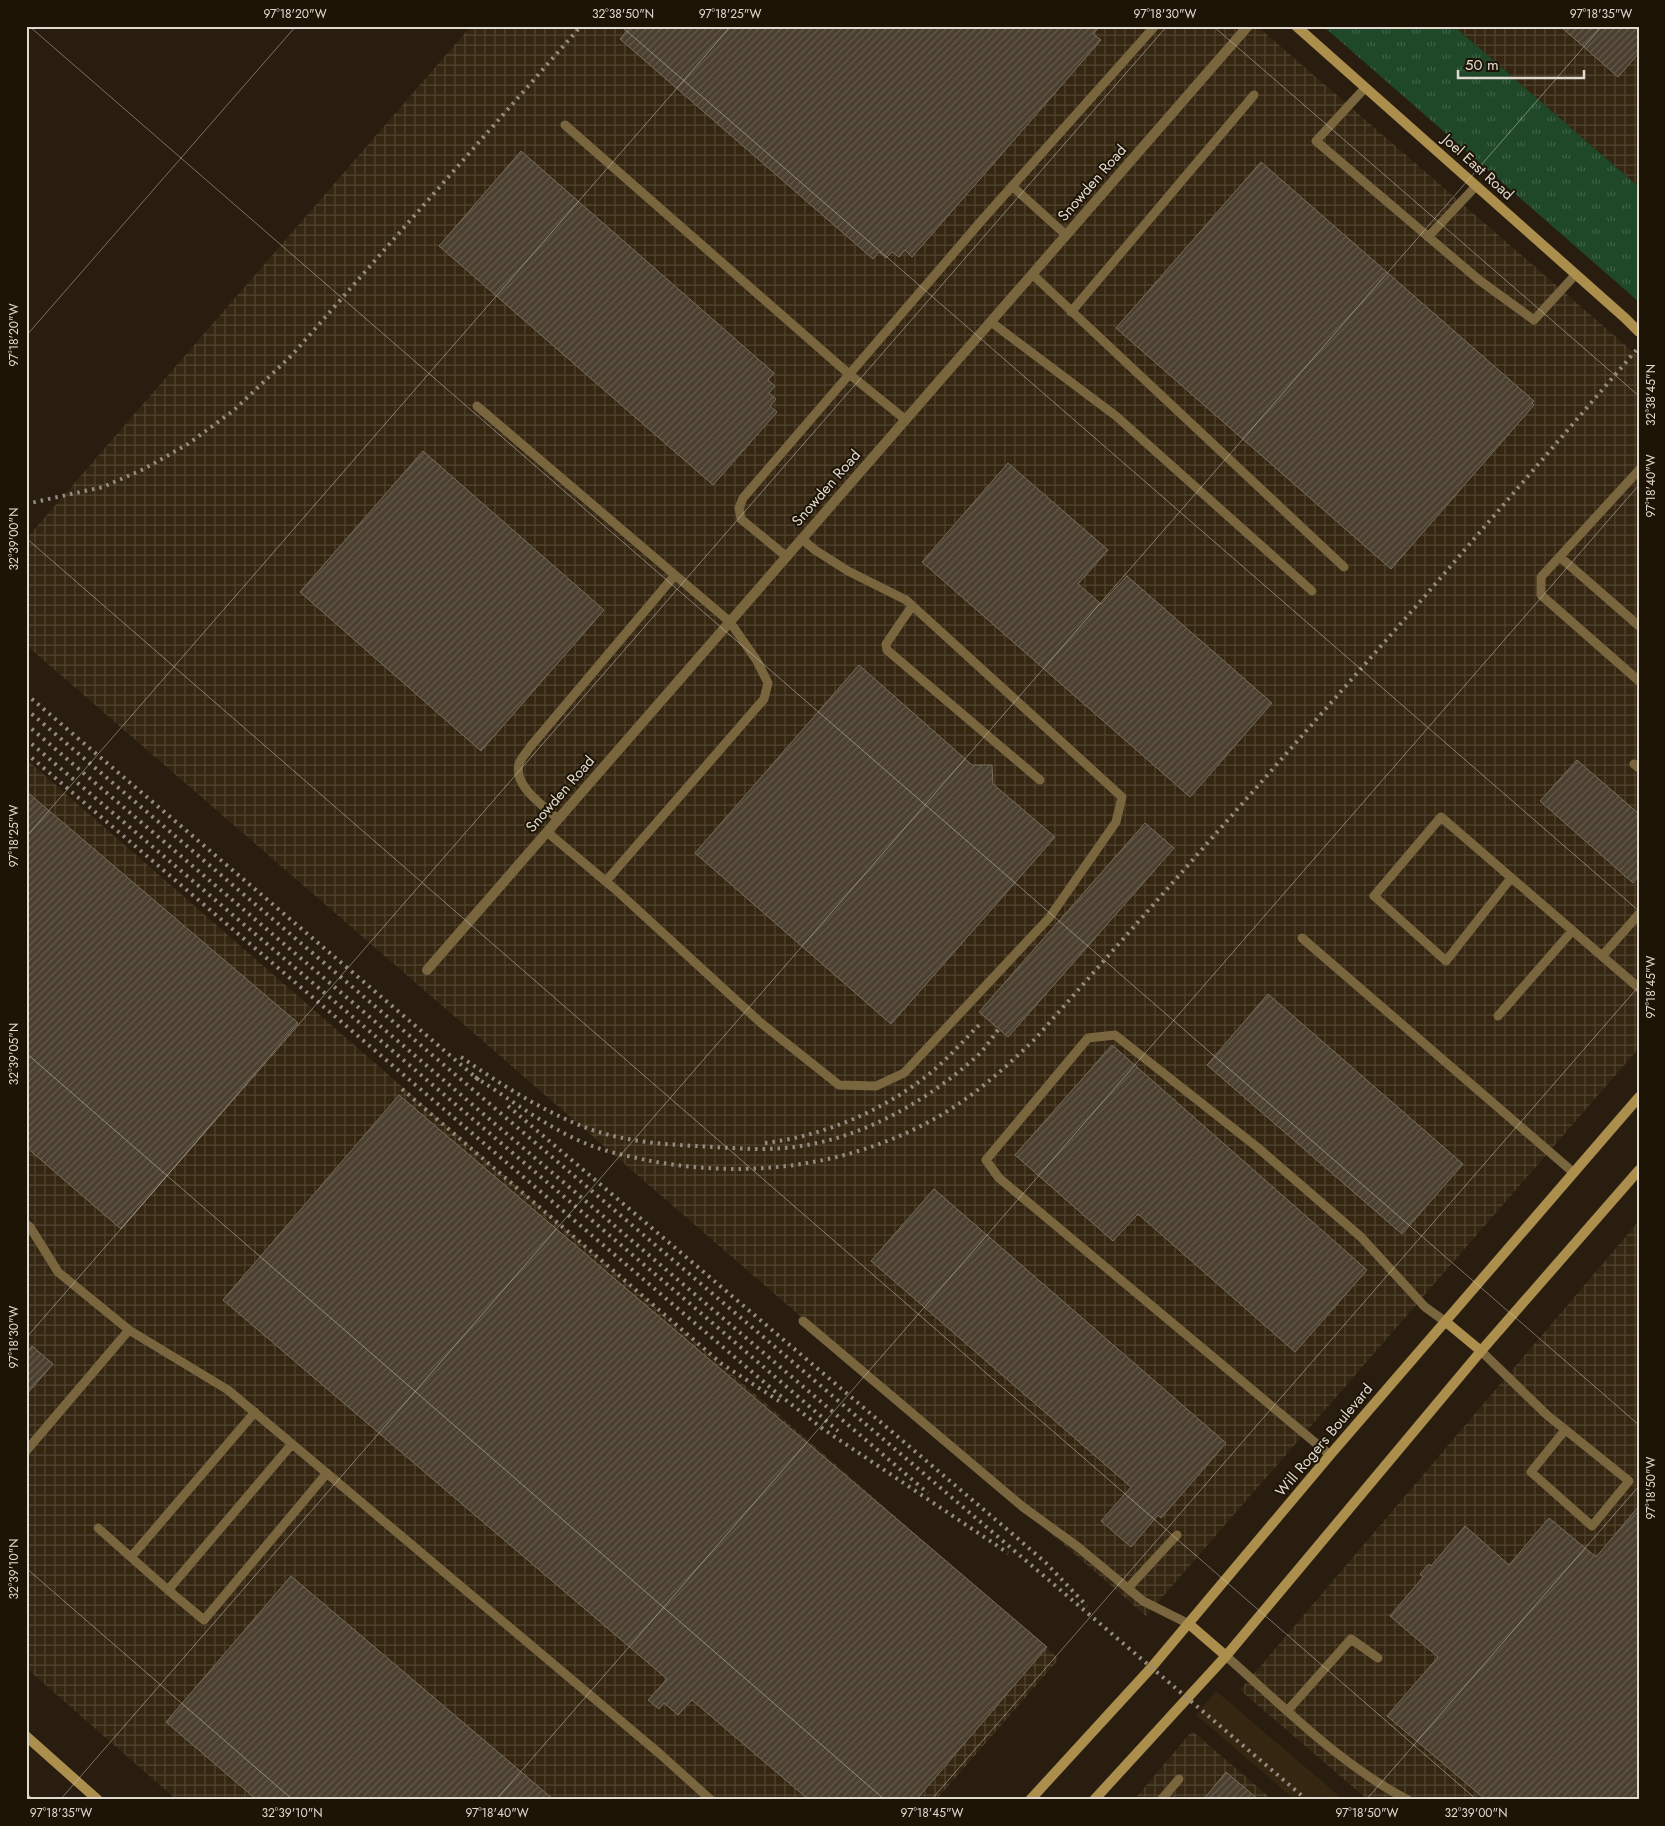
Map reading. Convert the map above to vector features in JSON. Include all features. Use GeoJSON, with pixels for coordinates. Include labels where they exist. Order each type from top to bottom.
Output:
{"type":"FeatureCollection","features":[{"type":"Feature","properties":{"kind":"main road","name":"Joel East Road"},"geometry":{"type":"LineString","coordinates":[[1296,26],[1639,332]]}},
{"type":"Feature","properties":{"kind":"main road","name":"Will Rogers Boulevard"},"geometry":{"type":"LineString","coordinates":[[1030,1800],[1152,1668],[1330,1455],[1639,1097]]}},
{"type":"Feature","properties":{"kind":"main road"},"geometry":{"type":"LineString","coordinates":[[1094,1800],[1226,1656],[1481,1351],[1639,1170]]}},
{"type":"Feature","properties":{"kind":"main road"},"geometry":{"type":"LineString","coordinates":[[1446,1322],[1481,1351]]}},
{"type":"Feature","properties":{"kind":"main road"},"geometry":{"type":"LineString","coordinates":[[1190,1624],[1226,1656]]}},
{"type":"Feature","properties":{"kind":"main road"},"geometry":{"type":"LineString","coordinates":[[26,1736],[98,1800]]}},
{"type":"Feature","properties":{"kind":"street","name":"Snowden Road"},"geometry":{"type":"LineString","coordinates":[[427,970],[1248,26]]}},
{"type":"Feature","properties":{"kind":"lane"},"geometry":{"type":"LineString","coordinates":[[787,556],[741,519],[739,508],[743,498],[1012,186],[1154,26]]}},
{"type":"Feature","properties":{"kind":"lane"},"geometry":{"type":"LineString","coordinates":[[1365,88],[1316,142],[1479,280],[1534,320],[1576,274]]}},
{"type":"Feature","properties":{"kind":"lane"},"geometry":{"type":"LineString","coordinates":[[1071,312],[1254,95]]}},
{"type":"Feature","properties":{"kind":"lane"},"geometry":{"type":"LineString","coordinates":[[565,125],[849,374],[906,420]]}},
{"type":"Feature","properties":{"kind":"lane"},"geometry":{"type":"LineString","coordinates":[[1012,186],[1066,235]]}},
{"type":"Feature","properties":{"kind":"lane"},"geometry":{"type":"LineString","coordinates":[[1428,237],[1476,186]]}},
{"type":"Feature","properties":{"kind":"lane"},"geometry":{"type":"LineString","coordinates":[[1032,274],[1344,567]]}},
{"type":"Feature","properties":{"kind":"lane"},"geometry":{"type":"LineString","coordinates":[[991,322],[1116,416],[1312,591]]}},
{"type":"Feature","properties":{"kind":"lane"},"geometry":{"type":"LineString","coordinates":[[477,406],[730,622],[757,661],[768,683],[764,700],[606,881]]}},
{"type":"Feature","properties":{"kind":"lane"},"geometry":{"type":"LineString","coordinates":[[1639,470],[1541,577],[1541,595],[1639,681]]}},
{"type":"Feature","properties":{"kind":"lane"},"geometry":{"type":"LineString","coordinates":[[547,832],[606,881],[762,1023],[839,1085],[876,1086],[904,1073],[1049,918],[1116,822],[1122,797],[906,600],[848,571],[815,550],[802,539]]}},
{"type":"Feature","properties":{"kind":"lane"},"geometry":{"type":"LineString","coordinates":[[1560,557],[1639,626]]}},
{"type":"Feature","properties":{"kind":"lane"},"geometry":{"type":"LineString","coordinates":[[558,819],[526,791],[519,774],[519,764],[530,747],[675,575]]}},
{"type":"Feature","properties":{"kind":"lane"},"geometry":{"type":"LineString","coordinates":[[912,606],[886,644],[887,650],[1040,780]]}},
{"type":"Feature","properties":{"kind":"lane"},"geometry":{"type":"LineString","coordinates":[[1511,878],[1446,961],[1374,896],[1440,817],[1511,878],[1572,931],[1639,988]]}},
{"type":"Feature","properties":{"kind":"lane"},"geometry":{"type":"LineString","coordinates":[[1602,956],[1639,914]]}},
{"type":"Feature","properties":{"kind":"lane"},"geometry":{"type":"LineString","coordinates":[[1498,1016],[1572,931]]}},
{"type":"Feature","properties":{"kind":"lane"},"geometry":{"type":"LineString","coordinates":[[1302,938],[1574,1172]]}},
{"type":"Feature","properties":{"kind":"lane"},"geometry":{"type":"LineString","coordinates":[[1330,1455],[999,1178],[986,1160],[1088,1038],[1115,1035],[1258,1146],[1361,1237],[1425,1307],[1446,1322]]}},
{"type":"Feature","properties":{"kind":"lane"},"geometry":{"type":"LineString","coordinates":[[26,1224],[30,1227],[58,1272],[129,1330],[228,1390],[653,1748],[711,1800]]}},
{"type":"Feature","properties":{"kind":"lane"},"geometry":{"type":"LineString","coordinates":[[803,1321],[1022,1507],[1078,1547],[1143,1600],[1190,1624]]}},
{"type":"Feature","properties":{"kind":"lane"},"geometry":{"type":"LineString","coordinates":[[26,1451],[129,1330]]}},
{"type":"Feature","properties":{"kind":"lane"},"geometry":{"type":"LineString","coordinates":[[1481,1351],[1547,1416],[1565,1430],[1629,1482],[1592,1526],[1531,1472],[1565,1430]]}},
{"type":"Feature","properties":{"kind":"lane"},"geometry":{"type":"LineString","coordinates":[[131,1557],[255,1412]]}},
{"type":"Feature","properties":{"kind":"lane"},"geometry":{"type":"LineString","coordinates":[[168,1590],[292,1444]]}},
{"type":"Feature","properties":{"kind":"lane"},"geometry":{"type":"LineString","coordinates":[[98,1528],[204,1620],[327,1473]]}},
{"type":"Feature","properties":{"kind":"lane"},"geometry":{"type":"LineString","coordinates":[[1128,1588],[1177,1535]]}},
{"type":"Feature","properties":{"kind":"lane"},"geometry":{"type":"LineString","coordinates":[[1288,1710],[1351,1639],[1378,1658]]}},
{"type":"Feature","properties":{"kind":"lane"},"geometry":{"type":"LineString","coordinates":[[1226,1656],[1341,1756],[1392,1792],[1408,1800]]}},
{"type":"Feature","properties":{"kind":"lane"},"geometry":{"type":"LineString","coordinates":[[1161,1800],[1179,1779]]}},
{"type":"Feature","properties":{"kind":"shaded area"},"geometry":{"type":"Polygon","coordinates":[[[471,26],[1257,26],[1639,357],[1639,1048],[1146,1616],[26,645],[26,539],[471,26]]]}},
{"type":"Feature","properties":{"kind":"shaded area"},"geometry":{"type":"Polygon","coordinates":[[[1454,26],[1639,26],[1639,187],[1454,26]]]}},
{"type":"Feature","properties":{"kind":"shaded area"},"geometry":{"type":"Polygon","coordinates":[[[26,759],[1059,1659],[936,1800],[177,1800],[26,1668],[26,759]]]}},
{"type":"Feature","properties":{"kind":"shaded area"},"geometry":{"type":"Polygon","coordinates":[[[1639,1221],[1639,1800],[1368,1800],[1240,1690],[1639,1221]]]}},
{"type":"Feature","properties":{"kind":"shaded area"},"geometry":{"type":"Polygon","coordinates":[[[1216,1691],[1344,1800],[1295,1800],[1196,1715],[1216,1691]]]}},
{"type":"Feature","properties":{"kind":"shaded area"},"geometry":{"type":"Polygon","coordinates":[[[1192,1731],[1273,1800],[1134,1800],[1192,1731]]]}},
{"type":"Feature","properties":{"kind":"green space"},"geometry":{"type":"Polygon","coordinates":[[[1323,26],[1454,26],[1639,187],[1639,302],[1323,26]]]}},
{"type":"Feature","properties":{"kind":"building"},"geometry":{"type":"Polygon","coordinates":[[[631,26],[1100,26],[1093,34],[1101,40],[912,257],[905,250],[899,257],[892,252],[886,258],[879,252],[873,259],[620,39],[631,26]]]}},
{"type":"Feature","properties":{"kind":"building"},"geometry":{"type":"Polygon","coordinates":[[[1560,26],[1639,26],[1639,53],[1618,77],[1560,26]]]}},
{"type":"Feature","properties":{"kind":"building"},"geometry":{"type":"Polygon","coordinates":[[[521,151],[774,373],[768,380],[775,386],[769,393],[776,399],[770,406],[777,412],[713,485],[439,246],[521,151]]]}},
{"type":"Feature","properties":{"kind":"building"},"geometry":{"type":"Polygon","coordinates":[[[1261,162],[1534,401],[1532,403],[1534,405],[1391,569],[1116,328],[1261,162]]]}},
{"type":"Feature","properties":{"kind":"building"},"geometry":{"type":"Polygon","coordinates":[[[423,451],[604,610],[481,751],[300,592],[423,451]]]}},
{"type":"Feature","properties":{"kind":"building"},"geometry":{"type":"Polygon","coordinates":[[[1008,463],[1108,550],[1078,584],[1101,604],[1127,576],[1272,703],[1190,797],[922,562],[1008,463]]]}},
{"type":"Feature","properties":{"kind":"building"},"geometry":{"type":"Polygon","coordinates":[[[859,665],[972,765],[992,765],[993,784],[1055,837],[891,1024],[695,853],[859,665]]]}},
{"type":"Feature","properties":{"kind":"building"},"geometry":{"type":"Polygon","coordinates":[[[1577,760],[1639,814],[1639,876],[1633,883],[1540,801],[1577,760]]]}},
{"type":"Feature","properties":{"kind":"building"},"geometry":{"type":"Polygon","coordinates":[[[26,791],[298,1023],[121,1229],[26,1147],[26,791]]]}},
{"type":"Feature","properties":{"kind":"building"},"geometry":{"type":"Polygon","coordinates":[[[1145,823],[1174,848],[1008,1037],[979,1012],[1145,823]]]}},
{"type":"Feature","properties":{"kind":"building"},"geometry":{"type":"Polygon","coordinates":[[[1268,994],[1463,1164],[1402,1234],[1207,1065],[1268,994]]]}},
{"type":"Feature","properties":{"kind":"building"},"geometry":{"type":"Polygon","coordinates":[[[1112,1045],[1367,1270],[1295,1352],[1138,1214],[1113,1241],[1015,1155],[1112,1045]]]}},
{"type":"Feature","properties":{"kind":"building"},"geometry":{"type":"Polygon","coordinates":[[[399,1095],[1047,1647],[916,1800],[809,1800],[692,1700],[678,1715],[664,1703],[659,1709],[648,1700],[667,1679],[223,1300],[399,1095]]]}},
{"type":"Feature","properties":{"kind":"building"},"geometry":{"type":"Polygon","coordinates":[[[934,1189],[1226,1443],[1161,1518],[1158,1515],[1131,1547],[1101,1521],[1131,1487],[871,1261],[934,1189]]]}},
{"type":"Feature","properties":{"kind":"building"},"geometry":{"type":"Polygon","coordinates":[[[32,1346],[53,1364],[26,1395],[26,1353],[32,1346]]]}},
{"type":"Feature","properties":{"kind":"building"},"geometry":{"type":"Polygon","coordinates":[[[1639,1506],[1639,1800],[1486,1800],[1387,1716],[1438,1657],[1390,1616],[1423,1577],[1420,1574],[1429,1564],[1431,1566],[1465,1526],[1509,1565],[1549,1518],[1596,1557],[1639,1506]]]}},
{"type":"Feature","properties":{"kind":"building"},"geometry":{"type":"Polygon","coordinates":[[[291,1576],[554,1800],[257,1800],[166,1722],[291,1576]]]}},
{"type":"Feature","properties":{"kind":"building"},"geometry":{"type":"Polygon","coordinates":[[[1226,1772],[1259,1800],[1203,1800],[1226,1772]]]}},
{"type":"Feature","properties":{"kind":"railway"},"geometry":{"type":"LineString","coordinates":[[26,504],[103,487],[144,469],[188,444],[233,411],[292,355],[581,26]]}},
{"type":"Feature","properties":{"kind":"railway"},"geometry":{"type":"LineString","coordinates":[[475,1077],[561,1132],[592,1146],[651,1161],[724,1169],[796,1165],[832,1158],[867,1148],[901,1135],[948,1111],[987,1082],[1035,1039],[1425,596],[1639,347]]}},
{"type":"Feature","properties":{"kind":"railway"},"geometry":{"type":"LineString","coordinates":[[26,694],[480,1081]]}},
{"type":"Feature","properties":{"kind":"railway"},"geometry":{"type":"LineString","coordinates":[[26,709],[1307,1800]]}},
{"type":"Feature","properties":{"kind":"railway"},"geometry":{"type":"LineString","coordinates":[[26,724],[928,1493]]}},
{"type":"Feature","properties":{"kind":"railway"},"geometry":{"type":"LineString","coordinates":[[26,739],[838,1431]]}},
{"type":"Feature","properties":{"kind":"railway"},"geometry":{"type":"LineString","coordinates":[[26,753],[778,1394],[823,1429],[1008,1553]]}},
{"type":"Feature","properties":{"kind":"railway"},"geometry":{"type":"LineString","coordinates":[[765,1143],[786,1140],[828,1129],[888,1102],[931,1072],[979,1025]]}},
{"type":"Feature","properties":{"kind":"railway"},"geometry":{"type":"LineString","coordinates":[[461,1057],[501,1084],[543,1108],[572,1122],[602,1133],[633,1140],[665,1144],[766,1149],[793,1147],[830,1140],[853,1133],[898,1113],[939,1087],[958,1072],[979,1054],[998,1030]]}},
{"type":"Feature","properties":{"kind":"railway"},"geometry":{"type":"LineString","coordinates":[[402,1089],[722,1364],[779,1401]]}},
{"type":"Feature","properties":{"kind":"railway"},"geometry":{"type":"LineString","coordinates":[[508,1106],[1016,1537],[1046,1563],[1087,1606]]}}]}
